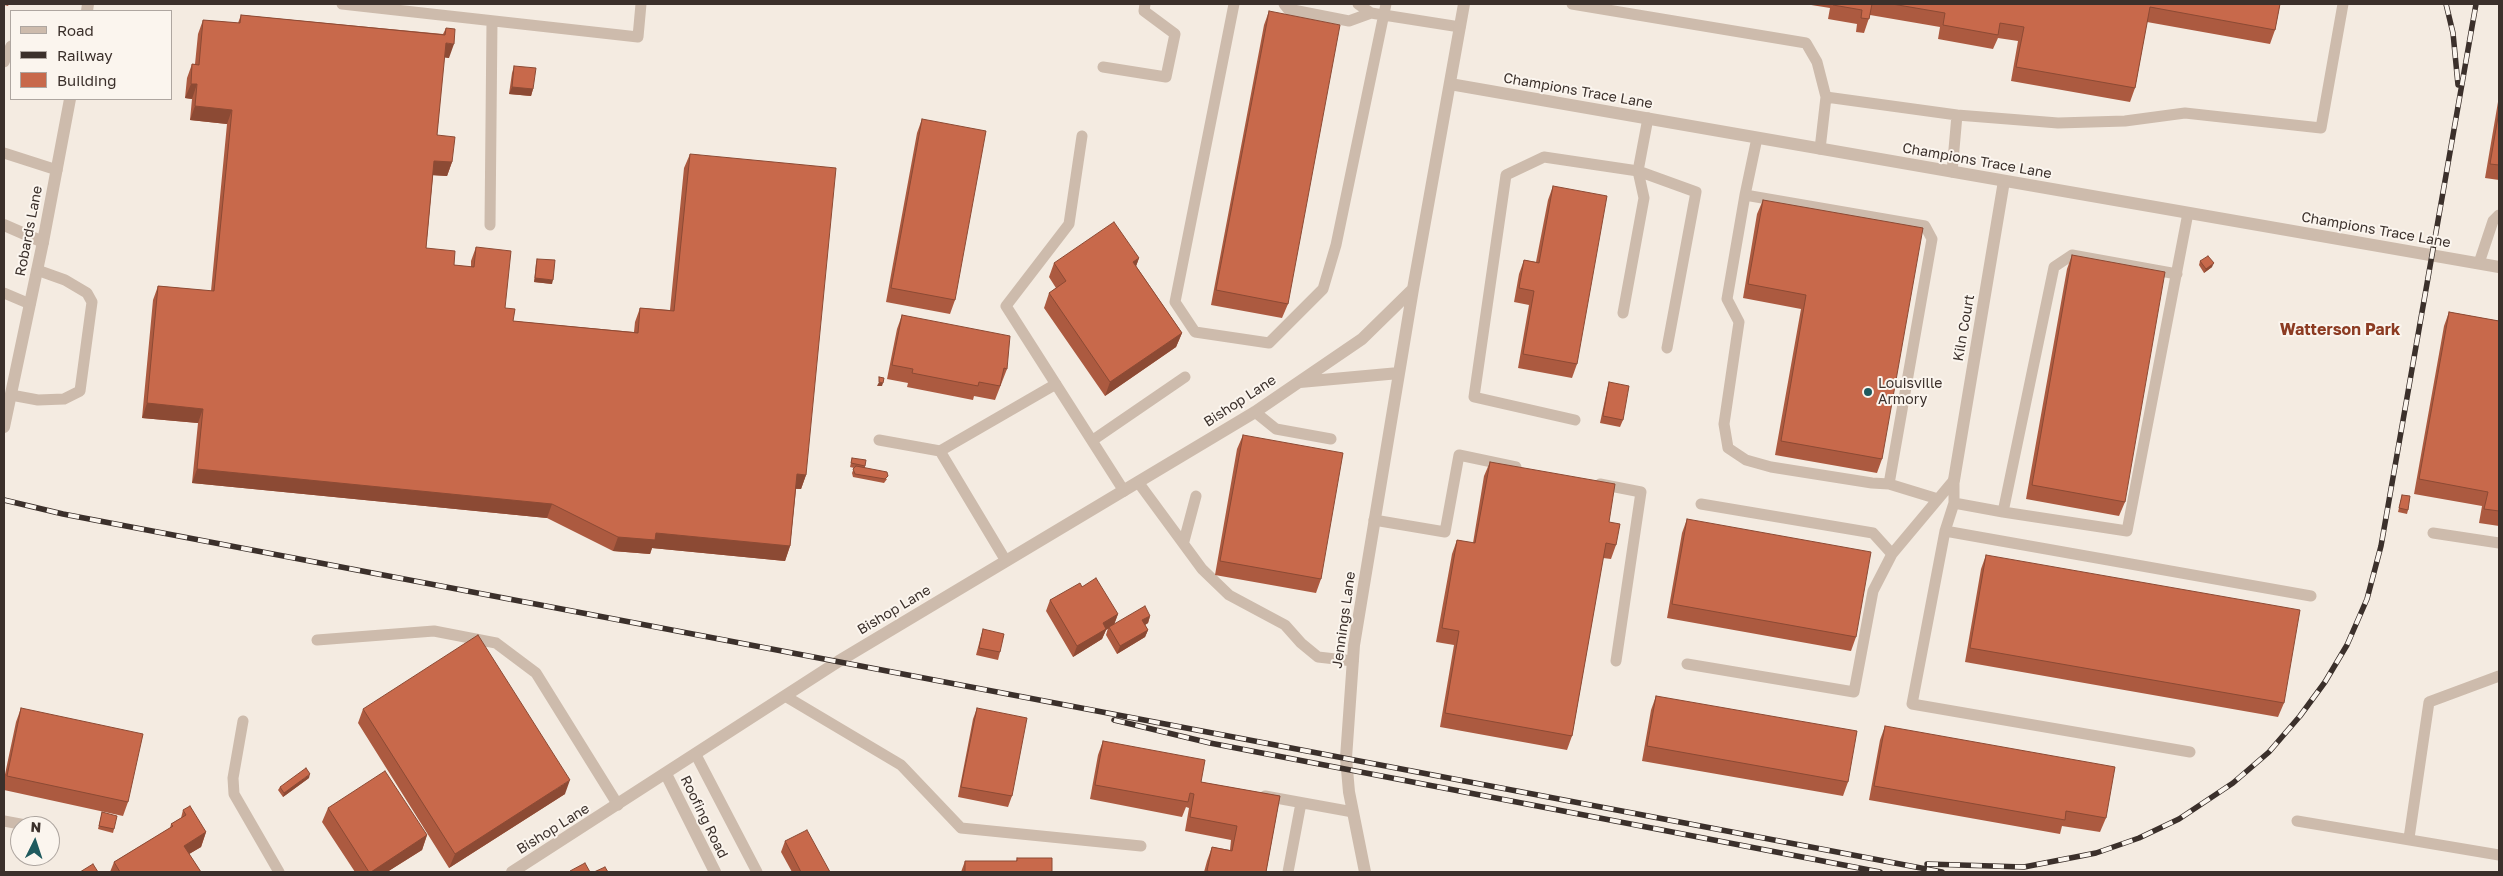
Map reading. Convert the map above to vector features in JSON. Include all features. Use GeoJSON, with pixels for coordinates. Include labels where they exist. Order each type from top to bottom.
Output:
{"type":"FeatureCollection","features":[{"type":"Feature","properties":{"kind":"street"},"geometry":{"type":"LineString","coordinates":[[1399,372],[1464,4]]}},
{"type":"Feature","properties":{"kind":"street","name":"Champions Trace Lane"},"geometry":{"type":"LineString","coordinates":[[1450,84],[2499,267]]}},
{"type":"Feature","properties":{"kind":"street","name":"Robards Lane"},"geometry":{"type":"LineString","coordinates":[[4,427],[43,242],[70,100]]}},
{"type":"Feature","properties":{"kind":"street","name":"Kiln Court"},"geometry":{"type":"LineString","coordinates":[[1954,480],[2004,181]]}},
{"type":"Feature","properties":{"kind":"street"},"geometry":{"type":"LineString","coordinates":[[4,225],[43,242]]}},
{"type":"Feature","properties":{"kind":"street","name":"Bishop Lane"},"geometry":{"type":"LineString","coordinates":[[512,872],[839,661],[1255,412],[1362,339],[1413,289]]}},
{"type":"Feature","properties":{"kind":"street","name":"Bishop Lane"},"geometry":{"type":"LineString","coordinates":[[1297,382],[1399,372]]}},
{"type":"Feature","properties":{"kind":"street","name":"Jennings Lane"},"geometry":{"type":"LineString","coordinates":[[1365,872],[1353,812],[1346,758],[1352,661],[1399,372]]}},
{"type":"Feature","properties":{"kind":"street","name":"Roofing Road"},"geometry":{"type":"LineString","coordinates":[[666,774],[715,872]]}},
{"type":"Feature","properties":{"kind":"lane"},"geometry":{"type":"LineString","coordinates":[[342,4],[638,37],[641,4]]}},
{"type":"Feature","properties":{"kind":"lane"},"geometry":{"type":"LineString","coordinates":[[1103,67],[1166,77],[1174,34],[1144,11],[1145,4]]}},
{"type":"Feature","properties":{"kind":"lane"},"geometry":{"type":"LineString","coordinates":[[1234,4],[1175,302],[1195,332],[1269,343],[1323,289],[1336,245],[1386,9]]}},
{"type":"Feature","properties":{"kind":"lane"},"geometry":{"type":"LineString","coordinates":[[1284,4],[1288,9],[1349,21],[1386,9],[1460,27]]}},
{"type":"Feature","properties":{"kind":"lane"},"geometry":{"type":"LineString","coordinates":[[1358,4],[1371,13]]}},
{"type":"Feature","properties":{"kind":"lane"},"geometry":{"type":"LineString","coordinates":[[1572,4],[1806,43],[1817,62],[1826,97],[1820,148]]}},
{"type":"Feature","properties":{"kind":"lane"},"geometry":{"type":"LineString","coordinates":[[1826,97],[1957,115],[2058,123],[2125,121],[2185,113],[2321,128],[2343,4]]}},
{"type":"Feature","properties":{"kind":"lane"},"geometry":{"type":"LineString","coordinates":[[490,225],[492,20]]}},
{"type":"Feature","properties":{"kind":"lane"},"geometry":{"type":"LineString","coordinates":[[4,62],[10,48]]}},
{"type":"Feature","properties":{"kind":"lane"},"geometry":{"type":"LineString","coordinates":[[1952,172],[1957,115]]}},
{"type":"Feature","properties":{"kind":"lane"},"geometry":{"type":"LineString","coordinates":[[1623,312],[1644,198],[1638,171],[1648,118]]}},
{"type":"Feature","properties":{"kind":"lane"},"geometry":{"type":"LineString","coordinates":[[1082,136],[1069,224],[1006,306],[1124,491]]}},
{"type":"Feature","properties":{"kind":"lane"},"geometry":{"type":"LineString","coordinates":[[1757,138],[1727,299],[1739,322],[1724,424],[1728,448],[1746,460],[1772,467],[1889,484],[1938,499]]}},
{"type":"Feature","properties":{"kind":"lane"},"geometry":{"type":"LineString","coordinates":[[4,153],[57,170]]}},
{"type":"Feature","properties":{"kind":"lane"},"geometry":{"type":"LineString","coordinates":[[1575,420],[1474,397],[1506,176],[1544,157],[1638,171],[1696,192],[1667,348]]}},
{"type":"Feature","properties":{"kind":"lane"},"geometry":{"type":"LineString","coordinates":[[1745,195],[1925,226],[1932,240],[1889,484]]}},
{"type":"Feature","properties":{"kind":"lane"},"geometry":{"type":"LineString","coordinates":[[1954,502],[2003,512],[2127,531],[2188,213]]}},
{"type":"Feature","properties":{"kind":"lane"},"geometry":{"type":"LineString","coordinates":[[2479,263],[2493,221],[2499,215]]}},
{"type":"Feature","properties":{"kind":"lane"},"geometry":{"type":"LineString","coordinates":[[2003,512],[2054,267],[2072,255],[2177,274]]}},
{"type":"Feature","properties":{"kind":"lane"},"geometry":{"type":"LineString","coordinates":[[11,395],[38,400],[64,399],[80,391],[92,302],[87,293],[65,280],[37,270]]}},
{"type":"Feature","properties":{"kind":"lane"},"geometry":{"type":"LineString","coordinates":[[4,293],[30,304]]}},
{"type":"Feature","properties":{"kind":"lane"},"geometry":{"type":"LineString","coordinates":[[1093,440],[1185,378]]}},
{"type":"Feature","properties":{"kind":"lane"},"geometry":{"type":"LineString","coordinates":[[879,440],[940,451],[1056,384]]}},
{"type":"Feature","properties":{"kind":"lane"},"geometry":{"type":"LineString","coordinates":[[1255,412],[1276,429],[1332,439]]}},
{"type":"Feature","properties":{"kind":"lane"},"geometry":{"type":"LineString","coordinates":[[940,451],[1006,561]]}},
{"type":"Feature","properties":{"kind":"lane"},"geometry":{"type":"LineString","coordinates":[[1374,520],[1445,532],[1459,456],[1526,469]]}},
{"type":"Feature","properties":{"kind":"lane"},"geometry":{"type":"LineString","coordinates":[[1688,664],[1854,692],[1873,591],[1892,554],[1954,480]]}},
{"type":"Feature","properties":{"kind":"lane"},"geometry":{"type":"LineString","coordinates":[[1954,480],[1954,502],[1945,531],[1912,704],[2190,752]]}},
{"type":"Feature","properties":{"kind":"lane"},"geometry":{"type":"LineString","coordinates":[[1138,482],[1184,541],[1202,570],[1229,595],[1285,625],[1301,643],[1318,657],[1352,661]]}},
{"type":"Feature","properties":{"kind":"lane"},"geometry":{"type":"LineString","coordinates":[[1593,482],[1640,492],[1616,661]]}},
{"type":"Feature","properties":{"kind":"lane"},"geometry":{"type":"LineString","coordinates":[[1184,541],[1196,496]]}},
{"type":"Feature","properties":{"kind":"lane"},"geometry":{"type":"LineString","coordinates":[[1701,504],[1874,533],[1892,554]]}},
{"type":"Feature","properties":{"kind":"lane"},"geometry":{"type":"LineString","coordinates":[[1945,531],[2310,596]]}},
{"type":"Feature","properties":{"kind":"lane"},"geometry":{"type":"LineString","coordinates":[[2433,533],[2499,543]]}},
{"type":"Feature","properties":{"kind":"lane"},"geometry":{"type":"LineString","coordinates":[[317,640],[434,631],[496,643],[536,673],[618,805]]}},
{"type":"Feature","properties":{"kind":"lane"},"geometry":{"type":"LineString","coordinates":[[2409,838],[2429,702],[2499,676]]}},
{"type":"Feature","properties":{"kind":"lane"},"geometry":{"type":"LineString","coordinates":[[785,696],[901,765],[961,828],[1141,846]]}},
{"type":"Feature","properties":{"kind":"lane"},"geometry":{"type":"LineString","coordinates":[[243,721],[233,778],[234,794],[279,872]]}},
{"type":"Feature","properties":{"kind":"lane"},"geometry":{"type":"LineString","coordinates":[[696,755],[758,872]]}},
{"type":"Feature","properties":{"kind":"lane"},"geometry":{"type":"LineString","coordinates":[[1252,794],[1353,812]]}},
{"type":"Feature","properties":{"kind":"lane"},"geometry":{"type":"LineString","coordinates":[[1288,872],[1301,803]]}},
{"type":"Feature","properties":{"kind":"lane"},"geometry":{"type":"LineString","coordinates":[[2297,821],[2409,838],[2499,855]]}},
{"type":"Feature","properties":{"kind":"building"},"geometry":{"type":"Polygon","coordinates":[[[1833,4],[1872,4],[1869,19],[1861,18],[1862,10],[1833,4]]]}},
{"type":"Feature","properties":{"kind":"building"},"geometry":{"type":"Polygon","coordinates":[[[1892,4],[2280,4],[2275,30],[2150,7],[2135,88],[2016,67],[2024,27],[2000,23],[1998,35],[1943,25],[1945,13],[1892,4]]]}},
{"type":"Feature","properties":{"kind":"building"},"geometry":{"type":"Polygon","coordinates":[[[1269,11],[1340,25],[1288,304],[1216,290],[1269,11]]]}},
{"type":"Feature","properties":{"kind":"building"},"geometry":{"type":"Polygon","coordinates":[[[241,15],[445,35],[446,28],[455,29],[454,44],[446,43],[437,135],[455,137],[452,162],[434,161],[426,248],[455,251],[454,265],[474,267],[476,247],[511,251],[505,308],[515,309],[513,321],[638,333],[640,308],[674,311],[690,154],[836,168],[806,475],[797,474],[790,546],[656,533],[655,540],[618,537],[552,504],[197,469],[203,409],[147,403],[158,286],[214,291],[232,110],[195,106],[197,84],[191,84],[192,64],[199,65],[203,20],[240,23],[241,15]]]}},
{"type":"Feature","properties":{"kind":"building"},"geometry":{"type":"Polygon","coordinates":[[[514,66],[536,68],[533,89],[512,87],[514,66]]]}},
{"type":"Feature","properties":{"kind":"building"},"geometry":{"type":"Polygon","coordinates":[[[2499,111],[2499,165],[2490,164],[2499,111]]]}},
{"type":"Feature","properties":{"kind":"building"},"geometry":{"type":"Polygon","coordinates":[[[922,119],[986,131],[955,300],[891,288],[922,119]]]}},
{"type":"Feature","properties":{"kind":"building"},"geometry":{"type":"Polygon","coordinates":[[[1553,186],[1607,196],[1577,364],[1523,354],[1534,291],[1519,288],[1524,260],[1539,263],[1553,186]]]}},
{"type":"Feature","properties":{"kind":"building"},"geometry":{"type":"Polygon","coordinates":[[[1763,200],[1923,228],[1882,459],[1781,441],[1806,295],[1748,284],[1763,200]]]}},
{"type":"Feature","properties":{"kind":"building"},"geometry":{"type":"Polygon","coordinates":[[[1114,222],[1139,258],[1133,262],[1182,333],[1110,382],[1049,293],[1066,281],[1054,263],[1114,222]]]}},
{"type":"Feature","properties":{"kind":"building"},"geometry":{"type":"Polygon","coordinates":[[[2072,255],[2165,272],[2125,502],[2032,485],[2072,255]]]}},
{"type":"Feature","properties":{"kind":"building"},"geometry":{"type":"Polygon","coordinates":[[[2208,256],[2214,263],[2206,269],[2200,261],[2208,256]]]}},
{"type":"Feature","properties":{"kind":"building"},"geometry":{"type":"Polygon","coordinates":[[[537,259],[555,260],[553,280],[535,278],[537,259]]]}},
{"type":"Feature","properties":{"kind":"building"},"geometry":{"type":"Polygon","coordinates":[[[2449,312],[2499,321],[2499,511],[2484,509],[2488,492],[2419,479],[2449,312]]]}},
{"type":"Feature","properties":{"kind":"building"},"geometry":{"type":"Polygon","coordinates":[[[902,315],[1010,336],[1007,369],[1004,368],[1000,386],[979,382],[978,386],[912,373],[913,369],[892,365],[902,315]]]}},
{"type":"Feature","properties":{"kind":"building"},"geometry":{"type":"Polygon","coordinates":[[[879,377],[884,378],[883,383],[879,382],[879,377]]]}},
{"type":"Feature","properties":{"kind":"building"},"geometry":{"type":"Polygon","coordinates":[[[1609,382],[1629,386],[1623,420],[1603,416],[1609,382]]]}},
{"type":"Feature","properties":{"kind":"building"},"geometry":{"type":"Polygon","coordinates":[[[1243,435],[1343,453],[1321,579],[1220,561],[1243,435]]]}},
{"type":"Feature","properties":{"kind":"building"},"geometry":{"type":"Polygon","coordinates":[[[852,458],[866,460],[865,466],[851,463],[852,458]]]}},
{"type":"Feature","properties":{"kind":"building"},"geometry":{"type":"Polygon","coordinates":[[[1490,462],[1615,484],[1609,522],[1620,524],[1616,545],[1606,543],[1572,736],[1445,713],[1459,631],[1442,628],[1457,540],[1475,543],[1490,462]]]}},
{"type":"Feature","properties":{"kind":"building"},"geometry":{"type":"Polygon","coordinates":[[[856,466],[887,472],[888,476],[885,479],[855,474],[853,469],[856,466]]]}},
{"type":"Feature","properties":{"kind":"building"},"geometry":{"type":"Polygon","coordinates":[[[2402,495],[2410,496],[2408,510],[2399,508],[2402,495]]]}},
{"type":"Feature","properties":{"kind":"building"},"geometry":{"type":"Polygon","coordinates":[[[1687,519],[1871,552],[1856,637],[1672,604],[1687,519]]]}},
{"type":"Feature","properties":{"kind":"building"},"geometry":{"type":"Polygon","coordinates":[[[1986,555],[2300,610],[2284,703],[1970,648],[1986,555]]]}},
{"type":"Feature","properties":{"kind":"building"},"geometry":{"type":"Polygon","coordinates":[[[1096,578],[1118,614],[1103,623],[1106,629],[1077,646],[1050,600],[1080,583],[1082,587],[1096,578]]]}},
{"type":"Feature","properties":{"kind":"building"},"geometry":{"type":"Polygon","coordinates":[[[1145,606],[1150,616],[1142,620],[1148,630],[1120,646],[1109,627],[1145,606]]]}},
{"type":"Feature","properties":{"kind":"building"},"geometry":{"type":"Polygon","coordinates":[[[983,629],[1004,634],[1000,652],[979,648],[983,629]]]}},
{"type":"Feature","properties":{"kind":"building"},"geometry":{"type":"Polygon","coordinates":[[[478,635],[570,780],[455,854],[363,709],[478,635]]]}},
{"type":"Feature","properties":{"kind":"building"},"geometry":{"type":"Polygon","coordinates":[[[1656,696],[1857,731],[1848,782],[1647,746],[1656,696]]]}},
{"type":"Feature","properties":{"kind":"building"},"geometry":{"type":"Polygon","coordinates":[[[21,708],[143,734],[128,802],[7,776],[21,708]]]}},
{"type":"Feature","properties":{"kind":"building"},"geometry":{"type":"Polygon","coordinates":[[[977,708],[1027,718],[1012,796],[961,787],[977,708]]]}},
{"type":"Feature","properties":{"kind":"building"},"geometry":{"type":"Polygon","coordinates":[[[1885,726],[2115,767],[2106,818],[2066,811],[2065,820],[1874,786],[1885,726]]]}},
{"type":"Feature","properties":{"kind":"building"},"geometry":{"type":"Polygon","coordinates":[[[1103,741],[1205,760],[1201,782],[1280,796],[1266,872],[1207,871],[1212,847],[1232,851],[1237,826],[1190,817],[1194,794],[1190,793],[1188,802],[1095,785],[1103,741]]]}},
{"type":"Feature","properties":{"kind":"building"},"geometry":{"type":"Polygon","coordinates":[[[306,768],[310,774],[284,793],[280,787],[306,768]]]}},
{"type":"Feature","properties":{"kind":"building"},"geometry":{"type":"Polygon","coordinates":[[[385,771],[427,835],[369,872],[328,808],[385,771]]]}},
{"type":"Feature","properties":{"kind":"building"},"geometry":{"type":"Polygon","coordinates":[[[190,806],[206,832],[184,846],[201,872],[120,872],[114,862],[173,826],[171,824],[186,815],[183,810],[190,806]]]}},
{"type":"Feature","properties":{"kind":"building"},"geometry":{"type":"Polygon","coordinates":[[[102,812],[117,816],[114,829],[99,826],[102,812]]]}},
{"type":"Feature","properties":{"kind":"building"},"geometry":{"type":"Polygon","coordinates":[[[807,830],[830,872],[801,872],[785,841],[807,830]]]}},
{"type":"Feature","properties":{"kind":"building"},"geometry":{"type":"Polygon","coordinates":[[[1017,858],[1052,858],[1052,872],[965,872],[965,861],[1017,861],[1017,858]]]}},
{"type":"Feature","properties":{"kind":"building"},"geometry":{"type":"Polygon","coordinates":[[[585,863],[590,872],[570,871],[585,863]]]}},
{"type":"Feature","properties":{"kind":"building"},"geometry":{"type":"Polygon","coordinates":[[[93,864],[98,872],[80,872],[93,864]]]}},
{"type":"Feature","properties":{"kind":"building"},"geometry":{"type":"Polygon","coordinates":[[[605,867],[608,872],[594,872],[605,867]]]}},
{"type":"Feature","properties":{"kind":"railway"},"geometry":{"type":"LineString","coordinates":[[2446,4],[2453,33],[2458,85]]}},
{"type":"Feature","properties":{"kind":"railway"},"geometry":{"type":"LineString","coordinates":[[1927,864],[2024,867],[2096,853],[2139,838],[2179,819],[2233,783],[2269,752],[2300,716],[2325,682],[2347,645],[2367,599],[2381,546],[2476,4]]}},
{"type":"Feature","properties":{"kind":"railway"},"geometry":{"type":"LineString","coordinates":[[4,500],[63,514],[1942,872]]}},
{"type":"Feature","properties":{"kind":"railway"},"geometry":{"type":"LineString","coordinates":[[1114,720],[1210,743],[1880,872]]}},
{"type":"Feature","properties":{"kind":"place","name":"Louisville Armory"},"geometry":{"type":"Point","coordinates":[1868,392]}},
{"type":"Feature","properties":{"kind":"district","name":"Watterson Park"},"geometry":{"type":"Point","coordinates":[2340,330]}}]}
